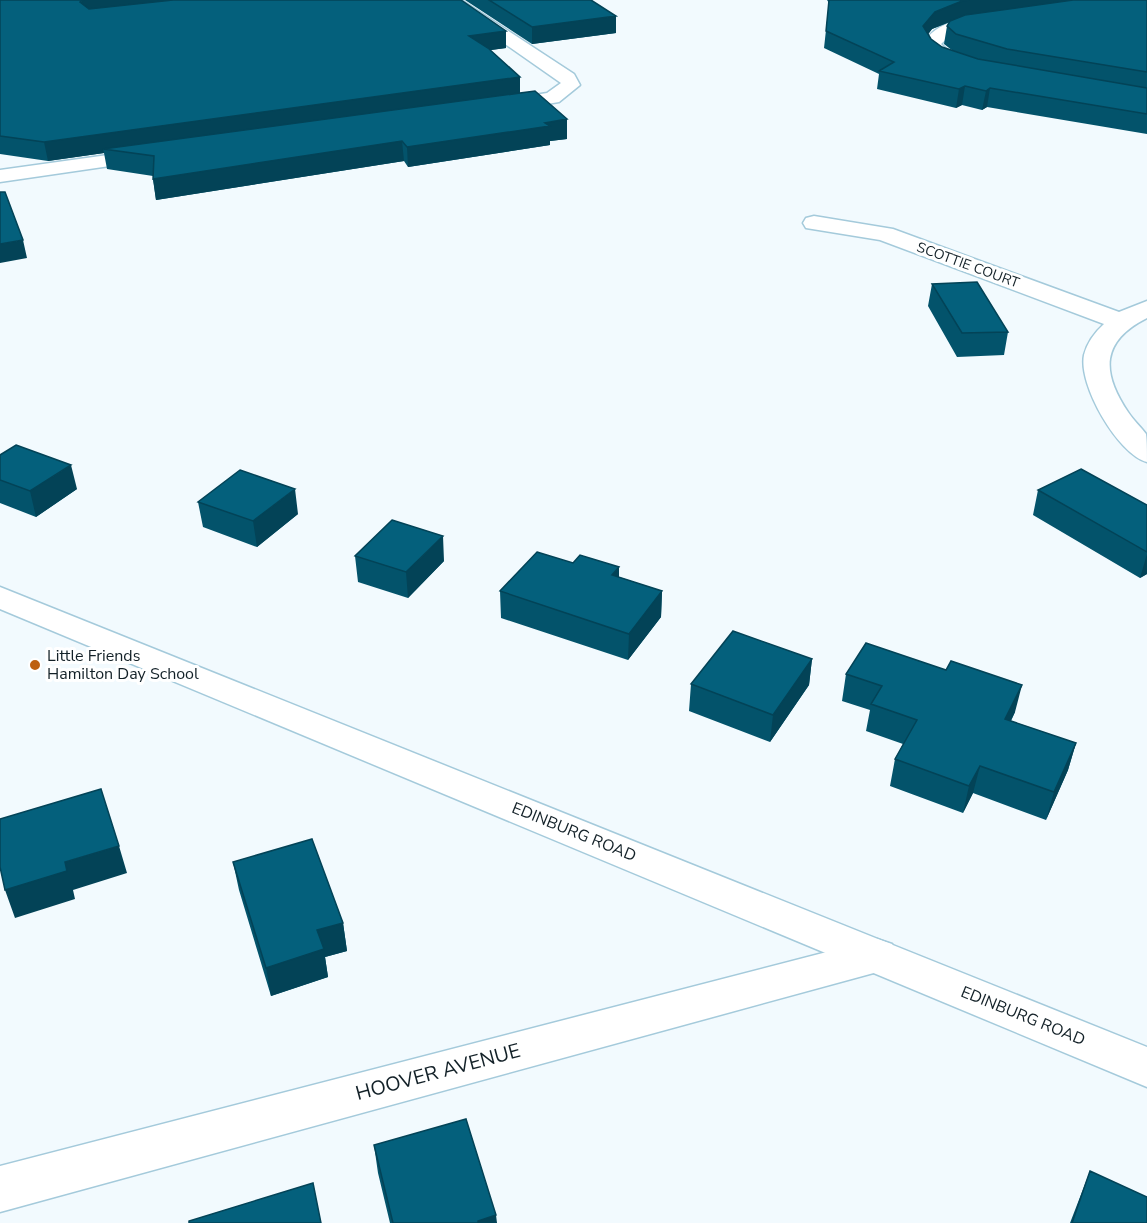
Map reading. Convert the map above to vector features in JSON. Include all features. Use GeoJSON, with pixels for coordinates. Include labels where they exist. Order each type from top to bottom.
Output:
{"type":"FeatureCollection","features":[{"type":"Feature","properties":{"kind":"street"},"geometry":{"type":"LineString","coordinates":[[450,0],[568,78],[571,85],[565,92],[552,98],[477,109]]}},
{"type":"Feature","properties":{"kind":"street"},"geometry":{"type":"LineString","coordinates":[[981,71],[946,59],[936,52],[932,44],[935,36],[944,30],[960,25],[1007,18]]}},
{"type":"Feature","properties":{"kind":"street"},"geometry":{"type":"LineString","coordinates":[[0,176],[175,152]]}},
{"type":"Feature","properties":{"kind":"street","name":"SCOTTIE COURT"},"geometry":{"type":"LineString","coordinates":[[814,223],[885,234],[1119,321]]}},
{"type":"Feature","properties":{"kind":"street"},"geometry":{"type":"LineString","coordinates":[[1147,308],[1119,321],[1103,337],[1095,356],[1098,376],[1111,407],[1147,453]]}},
{"type":"Feature","properties":{"kind":"street","name":"EDINBURG ROAD"},"geometry":{"type":"LineString","coordinates":[[0,597],[1147,1067]]}},
{"type":"Feature","properties":{"kind":"street","name":"HOOVER AVENUE"},"geometry":{"type":"LineString","coordinates":[[0,1189],[877,956]]}},
{"type":"Feature","properties":{"kind":"building"},"geometry":{"type":"Polygon","coordinates":[[[0,0],[83,0],[80,2],[89,9],[173,0],[461,0],[506,31],[469,36],[488,48],[520,77],[44,142],[0,136],[0,0]]]}},
{"type":"Feature","properties":{"kind":"building"},"geometry":{"type":"Polygon","coordinates":[[[489,0],[591,0],[616,16],[532,27],[489,0]]]}},
{"type":"Feature","properties":{"kind":"building"},"geometry":{"type":"Polygon","coordinates":[[[829,0],[969,0],[935,12],[923,26],[931,39],[942,47],[978,59],[1147,88],[1147,114],[990,88],[986,91],[965,86],[959,89],[879,71],[894,62],[826,31],[829,0]]]}},
{"type":"Feature","properties":{"kind":"building"},"geometry":{"type":"Polygon","coordinates":[[[1073,0],[1147,0],[1147,72],[1007,49],[956,34],[947,26],[950,21],[965,15],[1073,0]]]}},
{"type":"Feature","properties":{"kind":"building"},"geometry":{"type":"Polygon","coordinates":[[[535,91],[567,119],[545,123],[550,126],[407,147],[402,141],[153,179],[154,156],[103,149],[535,91]]]}},
{"type":"Feature","properties":{"kind":"building"},"geometry":{"type":"Polygon","coordinates":[[[0,192],[5,192],[23,240],[0,244],[0,192]]]}},
{"type":"Feature","properties":{"kind":"building"},"geometry":{"type":"Polygon","coordinates":[[[977,282],[1008,332],[962,333],[932,284],[977,282]]]}},
{"type":"Feature","properties":{"kind":"building"},"geometry":{"type":"Polygon","coordinates":[[[16,445],[71,465],[30,491],[0,480],[0,455],[16,445]]]}},
{"type":"Feature","properties":{"kind":"building"},"geometry":{"type":"Polygon","coordinates":[[[1081,469],[1147,505],[1147,552],[1038,490],[1081,469]]]}},
{"type":"Feature","properties":{"kind":"building"},"geometry":{"type":"Polygon","coordinates":[[[240,470],[295,489],[253,521],[198,502],[240,470]]]}},
{"type":"Feature","properties":{"kind":"building"},"geometry":{"type":"Polygon","coordinates":[[[392,520],[443,536],[406,572],[355,556],[392,520]]]}},
{"type":"Feature","properties":{"kind":"building"},"geometry":{"type":"Polygon","coordinates":[[[537,552],[573,563],[580,555],[619,567],[612,575],[662,591],[629,634],[500,591],[537,552]]]}},
{"type":"Feature","properties":{"kind":"building"},"geometry":{"type":"Polygon","coordinates":[[[733,631],[812,659],[773,715],[691,684],[733,631]]]}},
{"type":"Feature","properties":{"kind":"building"},"geometry":{"type":"Polygon","coordinates":[[[866,643],[946,670],[951,661],[1022,685],[1005,719],[1076,743],[1054,792],[980,766],[969,786],[895,759],[917,720],[871,704],[882,686],[846,674],[866,643]]]}},
{"type":"Feature","properties":{"kind":"building"},"geometry":{"type":"Polygon","coordinates":[[[101,789],[119,846],[65,862],[67,871],[5,890],[0,867],[0,819],[101,789]]]}},
{"type":"Feature","properties":{"kind":"building"},"geometry":{"type":"Polygon","coordinates":[[[312,839],[343,923],[317,930],[324,949],[266,968],[233,862],[312,839]]]}},
{"type":"Feature","properties":{"kind":"building"},"geometry":{"type":"Polygon","coordinates":[[[466,1119],[496,1215],[478,1221],[478,1223],[393,1223],[374,1145],[466,1119]]]}},
{"type":"Feature","properties":{"kind":"building"},"geometry":{"type":"Polygon","coordinates":[[[1090,1171],[1147,1197],[1147,1223],[1072,1223],[1090,1171]]]}},
{"type":"Feature","properties":{"kind":"building"},"geometry":{"type":"Polygon","coordinates":[[[313,1183],[321,1223],[189,1223],[189,1221],[313,1183]]]}},
{"type":"Feature","properties":{"kind":"place","name":"Little Friends Hamilton Day School"},"geometry":{"type":"Point","coordinates":[35,665]}}]}
